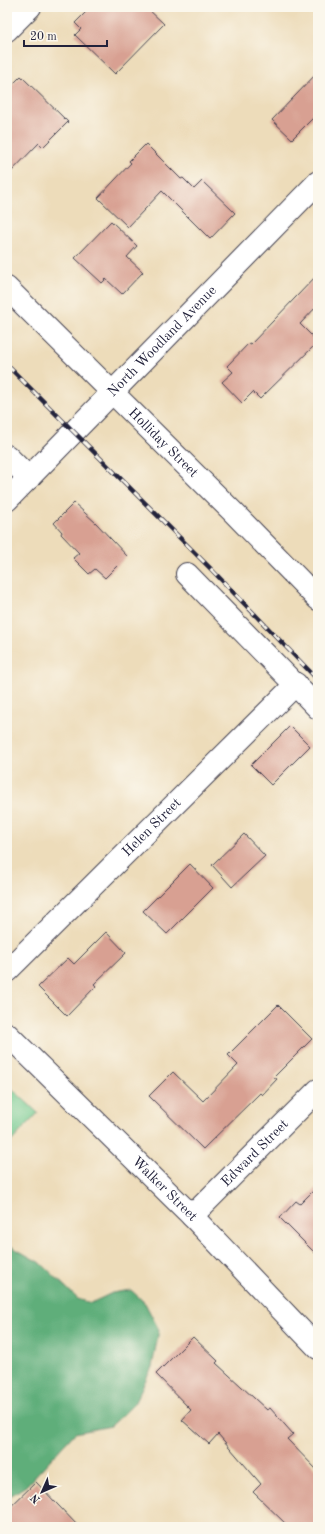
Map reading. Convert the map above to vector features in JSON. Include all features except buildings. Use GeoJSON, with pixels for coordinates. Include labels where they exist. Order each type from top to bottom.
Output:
{"type":"FeatureCollection","features":[{"type":"Feature","properties":{"kind":"street"},"geometry":{"type":"LineString","coordinates":[[7,30],[30,7]]}},
{"type":"Feature","properties":{"kind":"street","name":"North Woodland Avenue"},"geometry":{"type":"LineString","coordinates":[[7,500],[318,182]]}},
{"type":"Feature","properties":{"kind":"street","name":"Holliday Street"},"geometry":{"type":"LineString","coordinates":[[7,288],[234,512],[318,599]]}},
{"type":"Feature","properties":{"kind":"street"},"geometry":{"type":"LineString","coordinates":[[7,456],[29,478]]}},
{"type":"Feature","properties":{"kind":"street"},"geometry":{"type":"LineString","coordinates":[[187,574],[318,708]]}},
{"type":"Feature","properties":{"kind":"street","name":"Helen Street"},"geometry":{"type":"LineString","coordinates":[[7,971],[296,684]]}},
{"type":"Feature","properties":{"kind":"street","name":"Walker Street"},"geometry":{"type":"LineString","coordinates":[[7,1034],[192,1216],[318,1348]]}},
{"type":"Feature","properties":{"kind":"street","name":"Edward Street"},"geometry":{"type":"LineString","coordinates":[[192,1216],[318,1090]]}},
{"type":"Feature","properties":{"kind":"green space"},"geometry":{"type":"Polygon","coordinates":[[[7,1084],[38,1113],[7,1146],[7,1084]]]}},
{"type":"Feature","properties":{"kind":"green space"},"geometry":{"type":"Polygon","coordinates":[[[7,1244],[42,1264],[78,1299],[91,1303],[112,1293],[131,1290],[145,1303],[159,1330],[152,1367],[134,1404],[111,1426],[75,1433],[26,1486],[7,1498],[7,1244]]]}},
{"type":"Feature","properties":{"kind":"railway"},"geometry":{"type":"LineString","coordinates":[[7,365],[210,568],[318,680]]}}]}
